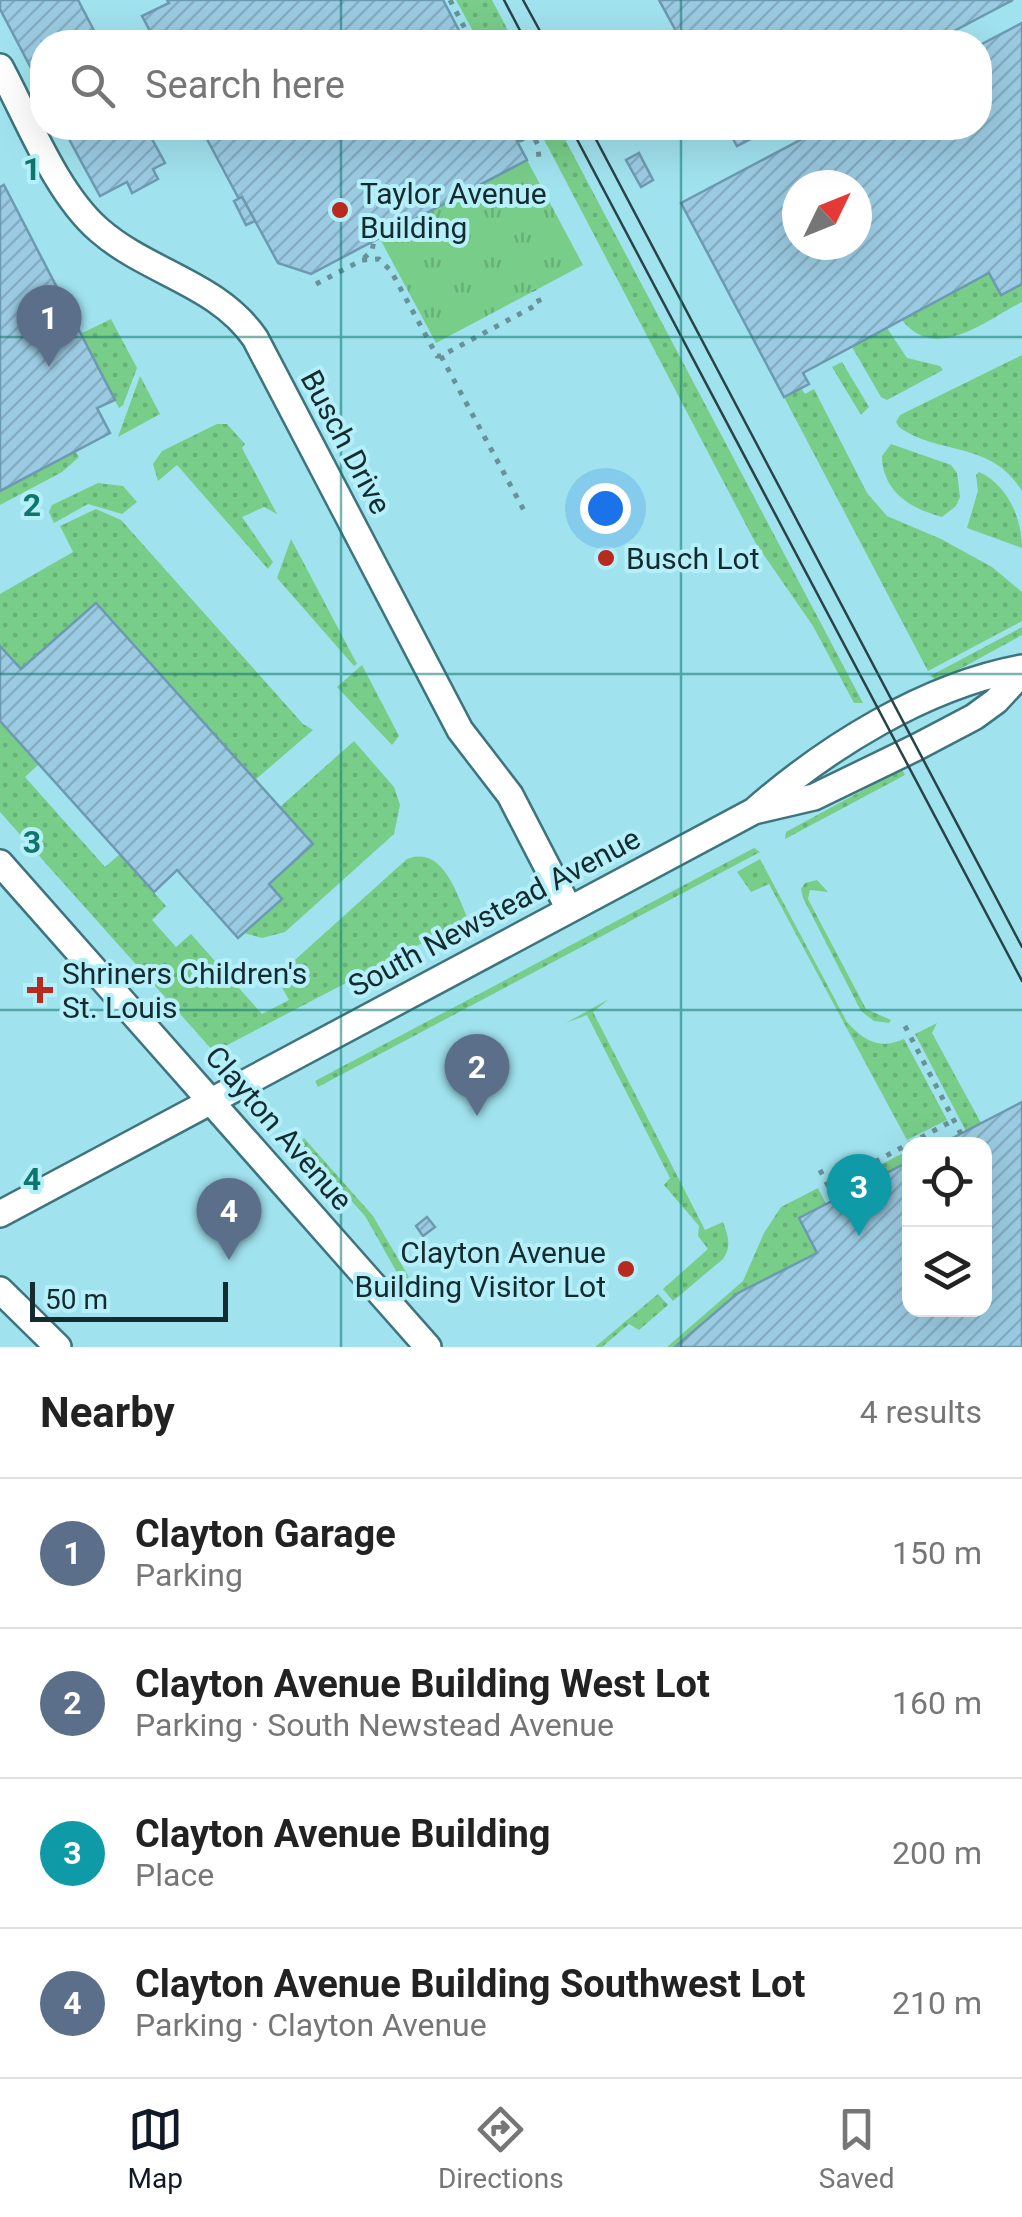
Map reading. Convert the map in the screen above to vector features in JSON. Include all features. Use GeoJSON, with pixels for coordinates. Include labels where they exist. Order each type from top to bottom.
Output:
{"type":"FeatureCollection","features":[{"type":"Feature","properties":{"kind":"street","name":"Busch Drive"},"geometry":{"type":"LineString","coordinates":[[0,67],[30,124]]}},
{"type":"Feature","properties":{"kind":"street","name":"Busch Drive"},"geometry":{"type":"LineString","coordinates":[[38,140],[58,177],[91,222],[123,248],[226,304],[255,338],[460,730],[510,795],[569,909]]}},
{"type":"Feature","properties":{"kind":"street","name":"South Newstead Avenue"},"geometry":{"type":"LineString","coordinates":[[754,811],[814,796],[974,717],[996,700],[1022,670]]}},
{"type":"Feature","properties":{"kind":"street","name":"South Newstead Avenue"},"geometry":{"type":"LineString","coordinates":[[0,1214],[754,811],[799,772],[854,738],[957,684],[1022,670]]}},
{"type":"Feature","properties":{"kind":"street","name":"Clayton Avenue"},"geometry":{"type":"LineString","coordinates":[[0,863],[428,1347]]}},
{"type":"Feature","properties":{"kind":"street"},"geometry":{"type":"LineString","coordinates":[[0,1290],[58,1347]]}},
{"type":"Feature","properties":{"kind":"path"},"geometry":{"type":"LineString","coordinates":[[450,0],[466,30]]}},
{"type":"Feature","properties":{"kind":"path"},"geometry":{"type":"LineString","coordinates":[[535,140],[539,160]]}},
{"type":"Feature","properties":{"kind":"path"},"geometry":{"type":"LineString","coordinates":[[362,260],[374,242],[436,356],[540,303],[534,290]]}},
{"type":"Feature","properties":{"kind":"path"},"geometry":{"type":"LineString","coordinates":[[316,284],[362,260],[384,262]]}},
{"type":"Feature","properties":{"kind":"path"},"geometry":{"type":"LineString","coordinates":[[441,356],[527,516]]}},
{"type":"Feature","properties":{"kind":"path"},"geometry":{"type":"LineString","coordinates":[[905,1026],[961,1134]]}},
{"type":"Feature","properties":{"kind":"path"},"geometry":{"type":"LineString","coordinates":[[829,1186],[954,1120]]}},
{"type":"Feature","properties":{"kind":"path"},"geometry":{"type":"LineString","coordinates":[[820,1170],[836,1199]]}},
{"type":"Feature","properties":{"kind":"shaded area"},"geometry":{"type":"Polygon","coordinates":[[[0,0],[1022,0],[1022,1347],[0,1347],[0,0]]]}},
{"type":"Feature","properties":{"kind":"green space"},"geometry":{"type":"Polygon","coordinates":[[[456,0],[492,0],[508,30],[472,30],[456,0]]]}},
{"type":"Feature","properties":{"kind":"green space"},"geometry":{"type":"Polygon","coordinates":[[[544,140],[565,140],[863,703],[854,703],[813,626],[755,542],[544,140]]]}},
{"type":"Feature","properties":{"kind":"green space"},"geometry":{"type":"Polygon","coordinates":[[[527,160],[583,265],[436,343],[379,237],[527,160]]]}},
{"type":"Feature","properties":{"kind":"green space"},"geometry":{"type":"Polygon","coordinates":[[[989,273],[1001,295],[1022,284],[1022,302],[977,327],[945,338],[915,332],[902,320],[989,273]]]}},
{"type":"Feature","properties":{"kind":"green space"},"geometry":{"type":"Polygon","coordinates":[[[111,319],[137,368],[119,408],[80,334],[111,319]]]}},
{"type":"Feature","properties":{"kind":"green space"},"geometry":{"type":"Polygon","coordinates":[[[887,328],[907,358],[943,370],[887,400],[881,397],[852,347],[887,328]]]}},
{"type":"Feature","properties":{"kind":"green space"},"geometry":{"type":"Polygon","coordinates":[[[1022,355],[1022,491],[995,464],[914,436],[896,422],[900,415],[1022,355]]]}},
{"type":"Feature","properties":{"kind":"green space"},"geometry":{"type":"Polygon","coordinates":[[[842,362],[869,407],[861,415],[832,367],[842,362]]]}},
{"type":"Feature","properties":{"kind":"green space"},"geometry":{"type":"Polygon","coordinates":[[[140,376],[160,414],[118,437],[140,376]]]}},
{"type":"Feature","properties":{"kind":"green space"},"geometry":{"type":"Polygon","coordinates":[[[801,388],[805,394],[814,389],[867,493],[887,516],[992,567],[1022,592],[1022,621],[928,671],[784,397],[801,388]]]}},
{"type":"Feature","properties":{"kind":"green space"},"geometry":{"type":"Polygon","coordinates":[[[217,424],[227,424],[245,444],[242,448],[277,514],[264,507],[242,517],[273,562],[268,569],[177,465],[158,481],[153,464],[162,451],[217,424]]]}},
{"type":"Feature","properties":{"kind":"green space"},"geometry":{"type":"Polygon","coordinates":[[[891,444],[951,465],[957,473],[960,497],[956,506],[942,517],[900,497],[883,468],[882,456],[891,444]]]}},
{"type":"Feature","properties":{"kind":"green space"},"geometry":{"type":"Polygon","coordinates":[[[75,451],[79,457],[62,472],[0,505],[0,491],[75,451]]]}},
{"type":"Feature","properties":{"kind":"green space"},"geometry":{"type":"Polygon","coordinates":[[[979,472],[998,485],[1011,504],[1022,548],[967,528],[978,491],[979,472]]]}},
{"type":"Feature","properties":{"kind":"green space"},"geometry":{"type":"Polygon","coordinates":[[[98,483],[123,486],[137,502],[122,514],[88,504],[54,523],[49,512],[52,505],[98,483]]]}},
{"type":"Feature","properties":{"kind":"green space"},"geometry":{"type":"Polygon","coordinates":[[[96,509],[121,520],[303,724],[313,730],[255,780],[96,603],[21,669],[0,646],[0,594],[73,552],[60,526],[96,509]]]}},
{"type":"Feature","properties":{"kind":"green space"},"geometry":{"type":"Polygon","coordinates":[[[291,539],[357,664],[354,666],[277,578],[291,539]]]}},
{"type":"Feature","properties":{"kind":"green space"},"geometry":{"type":"Polygon","coordinates":[[[1022,627],[1022,635],[938,681],[930,676],[1022,627]]]}},
{"type":"Feature","properties":{"kind":"green space"},"geometry":{"type":"Polygon","coordinates":[[[362,665],[399,736],[392,745],[337,687],[362,665]]]}},
{"type":"Feature","properties":{"kind":"green space"},"geometry":{"type":"Polygon","coordinates":[[[0,721],[39,764],[25,777],[105,867],[120,854],[166,906],[152,920],[176,947],[191,934],[262,1014],[289,1000],[280,984],[286,968],[407,859],[419,856],[439,865],[468,919],[214,1052],[0,812],[0,721]]]}},
{"type":"Feature","properties":{"kind":"green space"},"geometry":{"type":"Polygon","coordinates":[[[354,741],[394,787],[400,805],[394,834],[285,932],[262,938],[244,933],[282,899],[269,884],[312,844],[280,807],[354,741]]]}},
{"type":"Feature","properties":{"kind":"green space"},"geometry":{"type":"Polygon","coordinates":[[[902,769],[905,775],[785,839],[786,832],[902,769]]]}},
{"type":"Feature","properties":{"kind":"green space"},"geometry":{"type":"Polygon","coordinates":[[[754,848],[760,852],[318,1087],[315,1081],[754,848]]]}},
{"type":"Feature","properties":{"kind":"green space"},"geometry":{"type":"Polygon","coordinates":[[[760,859],[847,1022],[873,1042],[887,1044],[904,1039],[947,1120],[905,1137],[769,884],[751,892],[737,872],[760,859]]]}},
{"type":"Feature","properties":{"kind":"green space"},"geometry":{"type":"Polygon","coordinates":[[[817,880],[828,892],[810,890],[808,899],[866,1009],[891,1020],[889,1023],[874,1021],[861,1011],[803,898],[801,889],[805,883],[817,880]]]}},
{"type":"Feature","properties":{"kind":"green space"},"geometry":{"type":"Polygon","coordinates":[[[609,999],[593,1012],[705,1230],[723,1222],[728,1236],[723,1259],[673,1301],[663,1289],[708,1249],[698,1236],[699,1226],[664,1185],[670,1178],[587,1015],[566,1023],[609,999]]]}},
{"type":"Feature","properties":{"kind":"green space"},"geometry":{"type":"Polygon","coordinates":[[[937,1023],[932,1033],[981,1123],[966,1131],[915,1034],[937,1023]]]}},
{"type":"Feature","properties":{"kind":"green space"},"geometry":{"type":"Polygon","coordinates":[[[304,1138],[373,1216],[417,1291],[408,1292],[365,1216],[299,1143],[304,1138]]]}},
{"type":"Feature","properties":{"kind":"green space"},"geometry":{"type":"Polygon","coordinates":[[[902,1154],[902,1165],[844,1195],[840,1186],[902,1154]]]}},
{"type":"Feature","properties":{"kind":"green space"},"geometry":{"type":"Polygon","coordinates":[[[818,1188],[826,1204],[799,1218],[817,1253],[738,1293],[675,1347],[667,1347],[743,1281],[764,1233],[781,1207],[818,1188]]]}},
{"type":"Feature","properties":{"kind":"green space"},"geometry":{"type":"Polygon","coordinates":[[[658,1294],[668,1305],[639,1330],[629,1324],[602,1347],[595,1347],[658,1294]]]}},
{"type":"Feature","properties":{"kind":"building"},"geometry":{"type":"Polygon","coordinates":[[[0,0],[78,0],[94,30],[30,30],[30,66],[0,9],[0,0]]]}},
{"type":"Feature","properties":{"kind":"building"},"geometry":{"type":"Polygon","coordinates":[[[167,0],[443,0],[459,30],[150,30],[142,16],[169,3],[167,0]]]}},
{"type":"Feature","properties":{"kind":"building"},"geometry":{"type":"Polygon","coordinates":[[[659,0],[1013,0],[956,30],[675,30],[659,0]]]}},
{"type":"Feature","properties":{"kind":"building"},"geometry":{"type":"Polygon","coordinates":[[[1022,23],[1022,284],[1001,295],[989,273],[803,373],[809,384],[784,397],[681,203],[800,140],[992,140],[992,39],[1022,23]]]}},
{"type":"Feature","properties":{"kind":"building"},"geometry":{"type":"Polygon","coordinates":[[[70,140],[153,140],[165,163],[153,169],[158,179],[132,193],[127,182],[100,196],[70,140]]]}},
{"type":"Feature","properties":{"kind":"building","name":"Taylor Avenue Building"},"geometry":{"type":"Polygon","coordinates":[[[207,140],[516,140],[527,160],[311,274],[278,263],[242,197],[239,199],[207,140]]]}},
{"type":"Feature","properties":{"kind":"building"},"geometry":{"type":"Polygon","coordinates":[[[639,153],[653,180],[641,187],[626,160],[639,153]]]}},
{"type":"Feature","properties":{"kind":"building"},"geometry":{"type":"Polygon","coordinates":[[[4,185],[115,400],[97,408],[110,433],[0,491],[0,187],[4,185]]]}},
{"type":"Feature","properties":{"kind":"building"},"geometry":{"type":"Polygon","coordinates":[[[242,197],[255,221],[246,225],[234,201],[242,197]]]}},
{"type":"Feature","properties":{"kind":"building"},"geometry":{"type":"Polygon","coordinates":[[[96,603],[313,844],[269,884],[282,899],[238,938],[177,870],[154,892],[0,721],[0,646],[21,669],[96,603]]]}},
{"type":"Feature","properties":{"kind":"building"},"geometry":{"type":"Polygon","coordinates":[[[1022,1102],[1022,1347],[675,1347],[738,1293],[817,1253],[799,1218],[902,1165],[902,1317],[992,1317],[992,1137],[954,1137],[1022,1102]]]}},
{"type":"Feature","properties":{"kind":"building"},"geometry":{"type":"Polygon","coordinates":[[[427,1217],[435,1227],[423,1236],[416,1226],[427,1217]]]}},
{"type":"Feature","properties":{"kind":"tram line"},"geometry":{"type":"LineString","coordinates":[[504,0],[520,30]]}},
{"type":"Feature","properties":{"kind":"tram line"},"geometry":{"type":"LineString","coordinates":[[523,0],[539,30]]}},
{"type":"Feature","properties":{"kind":"tram line"},"geometry":{"type":"LineString","coordinates":[[577,140],[1022,981]]}},
{"type":"Feature","properties":{"kind":"tram line"},"geometry":{"type":"LineString","coordinates":[[596,140],[1022,947]]}},
{"type":"Feature","properties":{"kind":"place","name":"Taylor Avenue Building"},"geometry":{"type":"Point","coordinates":[340,210]}},
{"type":"Feature","properties":{"kind":"place","name":"Clayton Garage"},"geometry":{"type":"Point","coordinates":[49,367]}},
{"type":"Feature","properties":{"kind":"place","name":"Busch Lot"},"geometry":{"type":"Point","coordinates":[606,558]}},
{"type":"Feature","properties":{"kind":"place","name":"Shriners Children's St. Louis"},"geometry":{"type":"Point","coordinates":[40,990]}},
{"type":"Feature","properties":{"kind":"place","name":"Clayton Avenue Building West Lot"},"geometry":{"type":"Point","coordinates":[477,1116]}},
{"type":"Feature","properties":{"kind":"place","name":"Clayton Avenue Building"},"geometry":{"type":"Point","coordinates":[859,1236]}},
{"type":"Feature","properties":{"kind":"place","name":"Clayton Avenue Building Southwest Lot"},"geometry":{"type":"Point","coordinates":[229,1260]}},
{"type":"Feature","properties":{"kind":"place","name":"Clayton Avenue Building Visitor Lot"},"geometry":{"type":"Point","coordinates":[626,1269]}}]}
